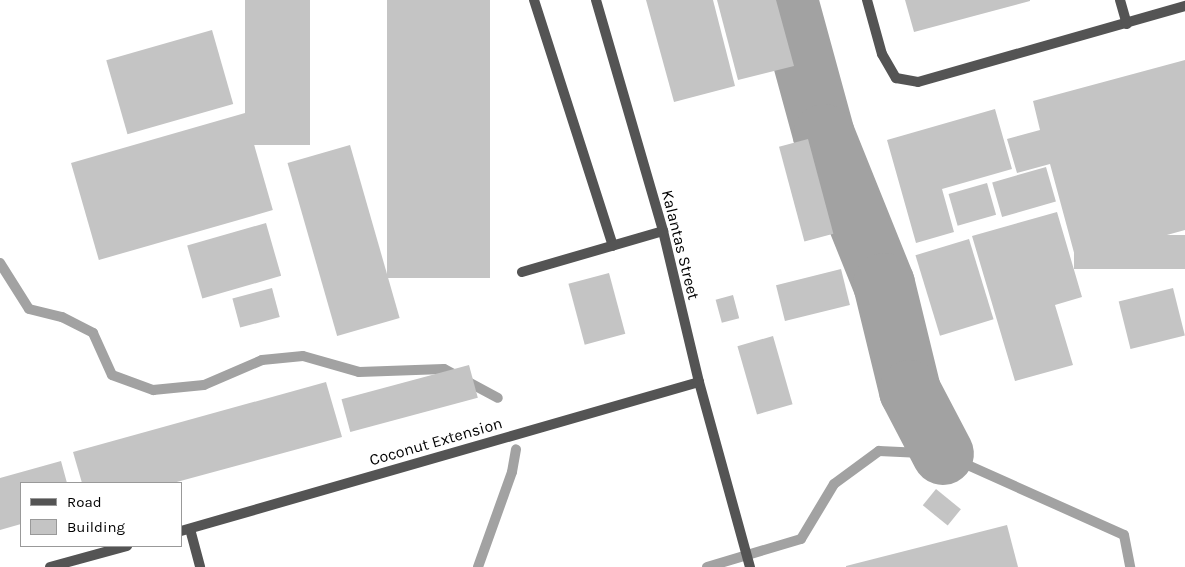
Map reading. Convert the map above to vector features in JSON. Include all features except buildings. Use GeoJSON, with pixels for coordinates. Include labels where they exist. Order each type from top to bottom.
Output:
{"type":"FeatureCollection","features":[{"type":"Feature","properties":{"kind":"street"},"geometry":{"type":"LineString","coordinates":[[534,0],[613,246]]}},
{"type":"Feature","properties":{"kind":"street","name":"Kalantas Street"},"geometry":{"type":"LineString","coordinates":[[596,0],[663,231],[699,382],[750,567]]}},
{"type":"Feature","properties":{"kind":"street"},"geometry":{"type":"LineString","coordinates":[[867,0],[882,54],[896,78],[918,82],[1185,6]]}},
{"type":"Feature","properties":{"kind":"street"},"geometry":{"type":"LineString","coordinates":[[1120,0],[1127,24]]}},
{"type":"Feature","properties":{"kind":"street"},"geometry":{"type":"LineString","coordinates":[[522,272],[663,231]]}},
{"type":"Feature","properties":{"kind":"street","name":"Coconut Extension"},"geometry":{"type":"LineString","coordinates":[[186,530],[699,382]]}},
{"type":"Feature","properties":{"kind":"street"},"geometry":{"type":"LineString","coordinates":[[186,530],[200,567]]}},
{"type":"Feature","properties":{"kind":"street"},"geometry":{"type":"LineString","coordinates":[[50,567],[123,547]]}},
{"type":"Feature","properties":{"kind":"waterway"},"geometry":{"type":"LineString","coordinates":[[787,0],[824,135],[884,284],[910,391],[943,454]]}},
{"type":"Feature","properties":{"kind":"waterway"},"geometry":{"type":"LineString","coordinates":[[0,263],[29,309],[62,317],[93,333],[112,375],[153,390],[204,385],[262,360],[303,356],[359,372],[444,369],[498,398]]}},
{"type":"Feature","properties":{"kind":"waterway"},"geometry":{"type":"LineString","coordinates":[[478,567],[512,472],[516,449]]}},
{"type":"Feature","properties":{"kind":"waterway"},"geometry":{"type":"LineString","coordinates":[[707,567],[801,539],[834,484],[879,451],[943,454],[1124,535],[1130,567]]}}]}
